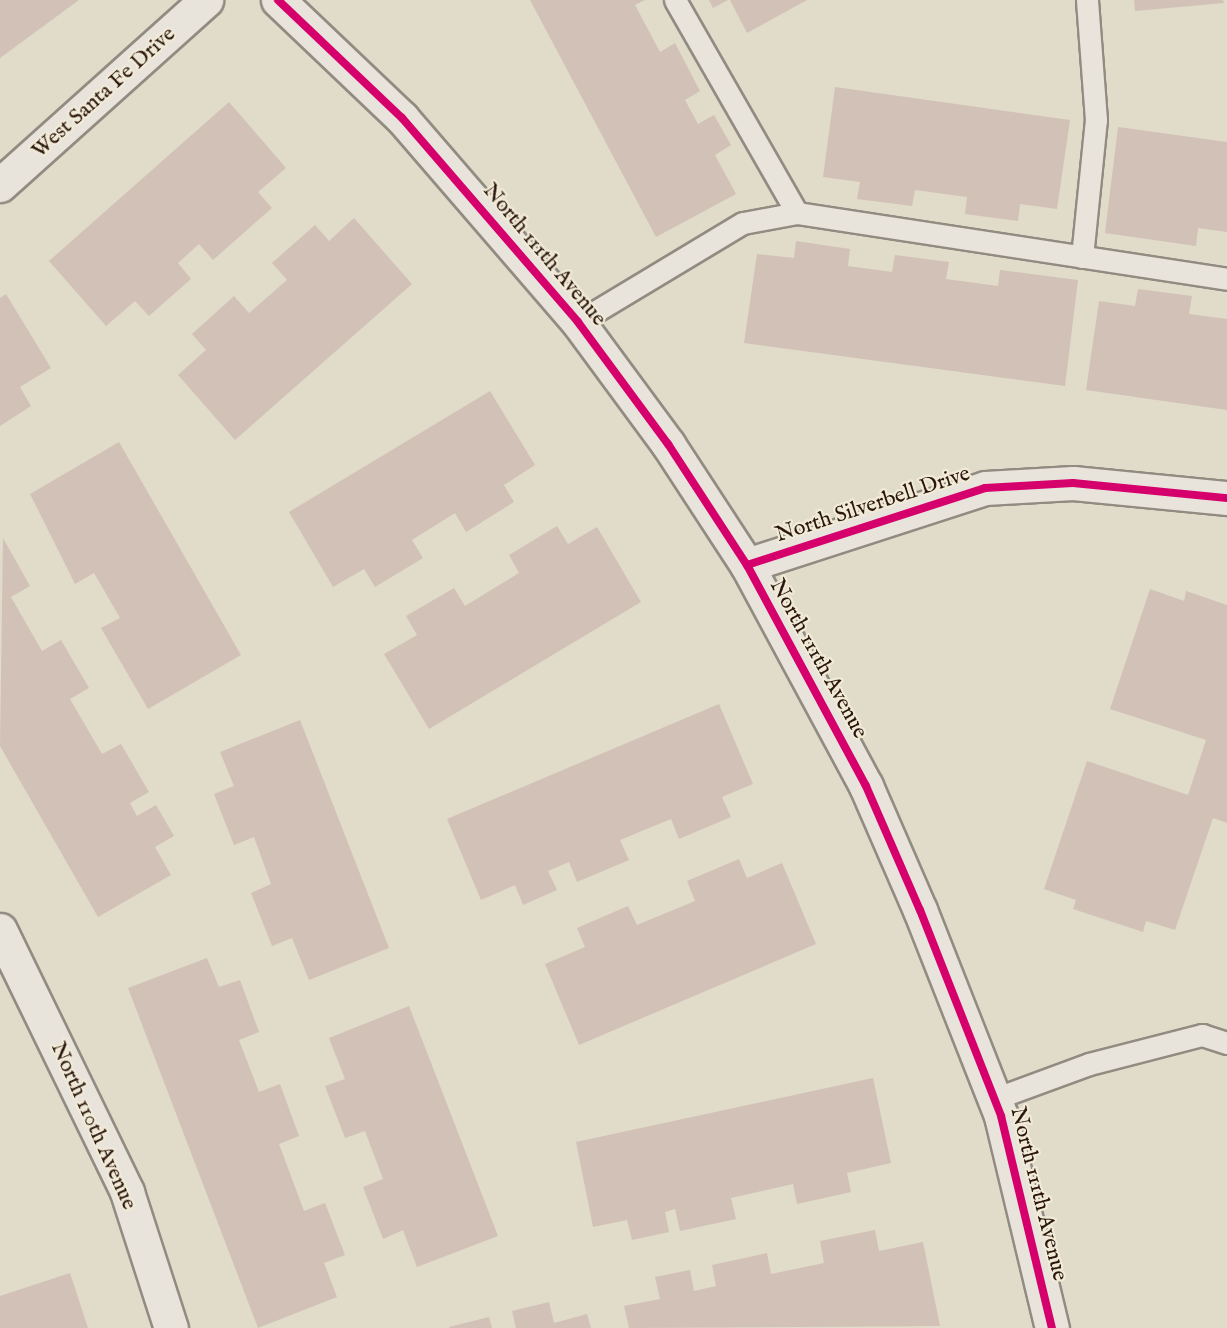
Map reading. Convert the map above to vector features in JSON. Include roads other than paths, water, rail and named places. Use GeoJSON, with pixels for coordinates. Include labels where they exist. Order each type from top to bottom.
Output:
{"type":"FeatureCollection","features":[{"type":"Feature","properties":{"kind":"street","name":"West Santa Fe Drive"},"geometry":{"type":"LineString","coordinates":[[0,185],[206,0]]}},
{"type":"Feature","properties":{"kind":"street","name":"North 111th Avenue"},"geometry":{"type":"LineString","coordinates":[[278,0],[402,118],[578,322],[668,444],[747,565],[883,820],[994,1099],[1052,1328]]}},
{"type":"Feature","properties":{"kind":"street","name":"North Silverbell Drive"},"geometry":{"type":"LineString","coordinates":[[747,565],[985,488],[1074,483],[1227,498]]}},
{"type":"Feature","properties":{"kind":"street","name":"North 110th Avenue"},"geometry":{"type":"LineString","coordinates":[[0,930],[127,1192],[171,1328]]}},
{"type":"Feature","properties":{"kind":"lane"},"geometry":{"type":"LineString","coordinates":[[675,0],[797,213]]}},
{"type":"Feature","properties":{"kind":"lane"},"geometry":{"type":"LineString","coordinates":[[1082,257],[1096,120],[1087,0]]}},
{"type":"Feature","properties":{"kind":"lane"},"geometry":{"type":"LineString","coordinates":[[578,322],[743,223],[797,213],[1227,279]]}},
{"type":"Feature","properties":{"kind":"lane"},"geometry":{"type":"LineString","coordinates":[[994,1099],[1089,1064],[1202,1035],[1227,1043]]}}]}
